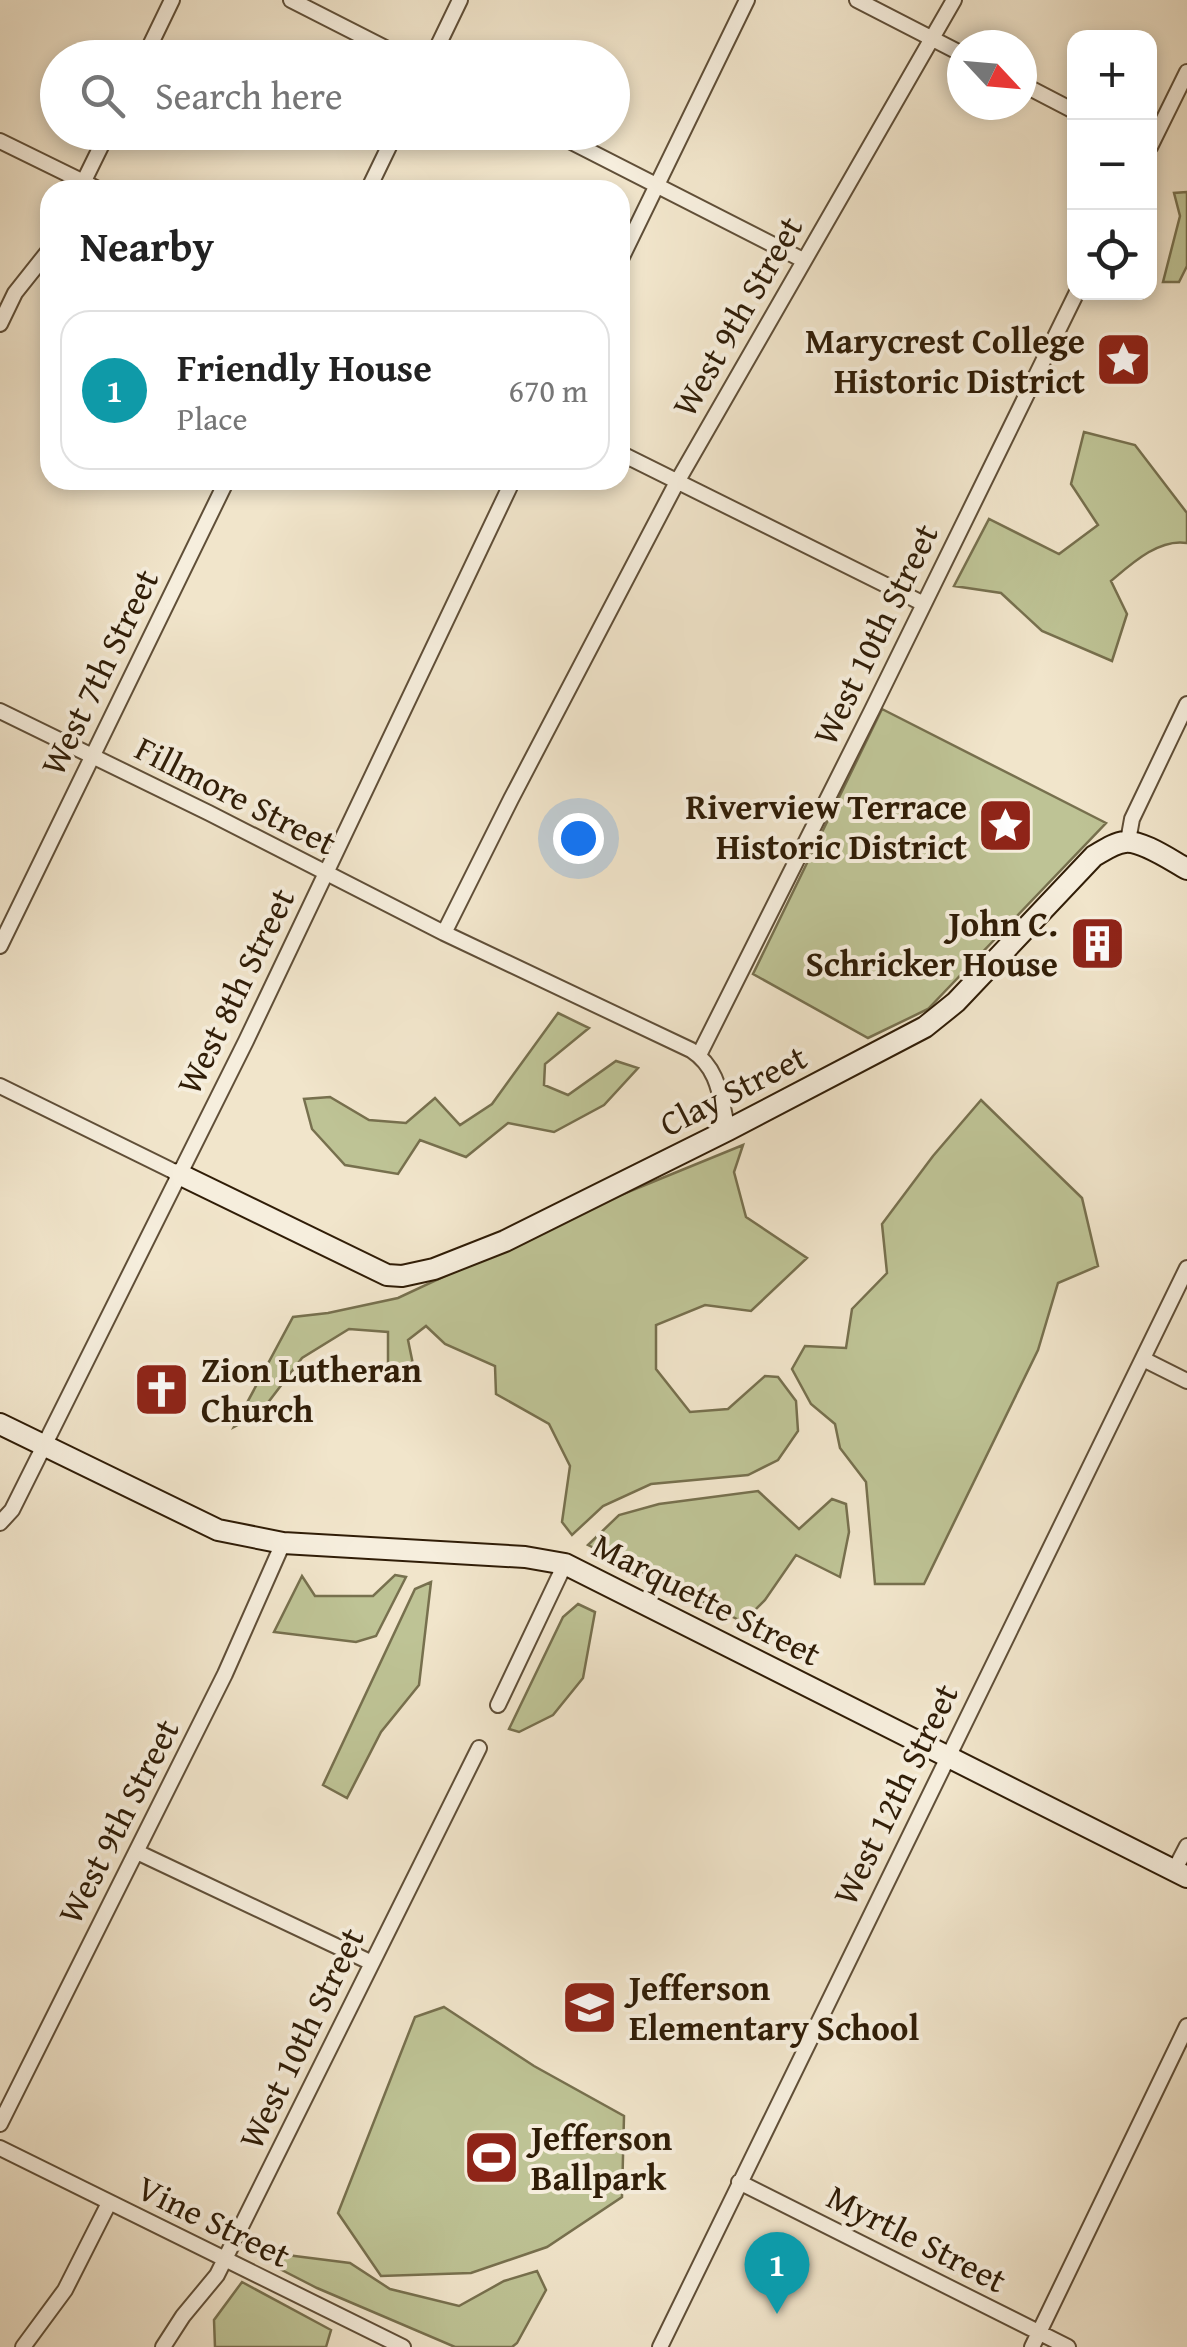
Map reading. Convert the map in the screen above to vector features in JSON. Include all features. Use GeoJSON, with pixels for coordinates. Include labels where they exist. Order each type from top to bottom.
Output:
{"type":"FeatureCollection","features":[{"type":"Feature","properties":{"kind":"street"},"geometry":{"type":"LineString","coordinates":[[153,40],[172,0]]}},
{"type":"Feature","properties":{"kind":"street"},"geometry":{"type":"LineString","coordinates":[[291,0],[370,40]]}},
{"type":"Feature","properties":{"kind":"street"},"geometry":{"type":"LineString","coordinates":[[441,40],[460,0]]}},
{"type":"Feature","properties":{"kind":"street"},"geometry":{"type":"LineString","coordinates":[[630,240],[747,0]]}},
{"type":"Feature","properties":{"kind":"street"},"geometry":{"type":"LineString","coordinates":[[857,0],[947,46]]}},
{"type":"Feature","properties":{"kind":"street","name":"West 9th Street"},"geometry":{"type":"LineString","coordinates":[[444,933],[677,482],[954,0]]}},
{"type":"Feature","properties":{"kind":"street"},"geometry":{"type":"LineString","coordinates":[[1157,133],[1187,72]]}},
{"type":"Feature","properties":{"kind":"street"},"geometry":{"type":"LineString","coordinates":[[1037,92],[1067,107]]}},
{"type":"Feature","properties":{"kind":"street"},"geometry":{"type":"LineString","coordinates":[[0,141],[71,180]]}},
{"type":"Feature","properties":{"kind":"street"},"geometry":{"type":"LineString","coordinates":[[85,180],[99,150]]}},
{"type":"Feature","properties":{"kind":"street"},"geometry":{"type":"LineString","coordinates":[[373,180],[387,150]]}},
{"type":"Feature","properties":{"kind":"street"},"geometry":{"type":"LineString","coordinates":[[587,150],[803,260]]}},
{"type":"Feature","properties":{"kind":"street"},"geometry":{"type":"LineString","coordinates":[[0,324],[16,293],[40,261]]}},
{"type":"Feature","properties":{"kind":"street","name":"West 10th Street"},"geometry":{"type":"LineString","coordinates":[[699,1055],[1072,300]]}},
{"type":"Feature","properties":{"kind":"street"},"geometry":{"type":"LineString","coordinates":[[630,459],[924,604]]}},
{"type":"Feature","properties":{"kind":"street","name":"West 7th Street"},"geometry":{"type":"LineString","coordinates":[[0,946],[221,490]]}},
{"type":"Feature","properties":{"kind":"street","name":"West 8th Street"},"geometry":{"type":"LineString","coordinates":[[0,1523],[12,1510],[45,1446],[509,490]]}},
{"type":"Feature","properties":{"kind":"street"},"geometry":{"type":"LineString","coordinates":[[1187,704],[1132,819],[1128,841],[1187,870]]}},
{"type":"Feature","properties":{"kind":"street","name":"Fillmore Street"},"geometry":{"type":"LineString","coordinates":[[0,712],[699,1055]]}},
{"type":"Feature","properties":{"kind":"street","name":"Clay Street"},"geometry":{"type":"LineString","coordinates":[[179,1174],[387,1275],[434,1269],[505,1241],[926,1026],[956,1002],[1094,856],[1128,841]]}},
{"type":"Feature","properties":{"kind":"street"},"geometry":{"type":"LineString","coordinates":[[699,1055],[714,1073],[728,1130]]}},
{"type":"Feature","properties":{"kind":"street"},"geometry":{"type":"LineString","coordinates":[[0,1086],[179,1174]]}},
{"type":"Feature","properties":{"kind":"street","name":"West 12th Street"},"geometry":{"type":"LineString","coordinates":[[660,2347],[1187,1268]]}},
{"type":"Feature","properties":{"kind":"street"},"geometry":{"type":"LineString","coordinates":[[1143,1359],[1187,1380]]}},
{"type":"Feature","properties":{"kind":"street","name":"Marquette Street"},"geometry":{"type":"LineString","coordinates":[[0,1424],[218,1530],[283,1543],[525,1556],[565,1564],[1181,1874]]}},
{"type":"Feature","properties":{"kind":"street","name":"West 9th Street"},"geometry":{"type":"LineString","coordinates":[[0,2124],[225,1674],[283,1543]]}},
{"type":"Feature","properties":{"kind":"street"},"geometry":{"type":"LineString","coordinates":[[498,1704],[565,1564]]}},
{"type":"Feature","properties":{"kind":"street","name":"West 10th Street"},"geometry":{"type":"LineString","coordinates":[[164,2347],[225,2259],[480,1748]]}},
{"type":"Feature","properties":{"kind":"street"},"geometry":{"type":"LineString","coordinates":[[1181,1874],[1187,1846]]}},
{"type":"Feature","properties":{"kind":"street"},"geometry":{"type":"LineString","coordinates":[[136,1852],[372,1963]]}},
{"type":"Feature","properties":{"kind":"street"},"geometry":{"type":"LineString","coordinates":[[1036,2340],[1187,2026]]}},
{"type":"Feature","properties":{"kind":"street","name":"Vine Street"},"geometry":{"type":"LineString","coordinates":[[0,2148],[403,2347]]}},
{"type":"Feature","properties":{"kind":"street","name":"Myrtle Street"},"geometry":{"type":"LineString","coordinates":[[739,2182],[1036,2340],[1068,2347]]}},
{"type":"Feature","properties":{"kind":"street"},"geometry":{"type":"LineString","coordinates":[[23,2347],[65,2290],[110,2203]]}},
{"type":"Feature","properties":{"kind":"green space"},"geometry":{"type":"Polygon","coordinates":[[[1187,192],[1187,266],[1179,282],[1163,282],[1180,216],[1174,193],[1187,192]]]}},
{"type":"Feature","properties":{"kind":"green space"},"geometry":{"type":"Polygon","coordinates":[[[1084,432],[1135,445],[1187,513],[1187,543],[1156,548],[1111,581],[1127,614],[1112,661],[1042,631],[1001,593],[954,586],[989,519],[1059,554],[1098,525],[1071,484],[1084,432]]]}},
{"type":"Feature","properties":{"kind":"green space"},"geometry":{"type":"Polygon","coordinates":[[[882,709],[1106,823],[928,1009],[868,1038],[753,974],[882,709]]]}},
{"type":"Feature","properties":{"kind":"green space"},"geometry":{"type":"Polygon","coordinates":[[[558,1013],[589,1028],[545,1064],[544,1085],[568,1095],[616,1061],[638,1068],[604,1105],[554,1132],[508,1123],[466,1157],[420,1140],[398,1174],[345,1165],[312,1129],[304,1099],[330,1097],[369,1120],[406,1123],[435,1098],[460,1125],[492,1104],[558,1013]]]}},
{"type":"Feature","properties":{"kind":"green space"},"geometry":{"type":"Polygon","coordinates":[[[981,1100],[1082,1198],[1098,1266],[1058,1283],[1038,1350],[924,1584],[875,1584],[866,1482],[840,1448],[835,1424],[811,1404],[792,1369],[805,1346],[846,1348],[852,1309],[887,1273],[882,1224],[981,1100]]]}},
{"type":"Feature","properties":{"kind":"green space"},"geometry":{"type":"Polygon","coordinates":[[[743,1145],[734,1172],[746,1217],[807,1258],[751,1311],[705,1305],[656,1325],[656,1369],[690,1412],[728,1409],[765,1376],[778,1377],[796,1401],[798,1431],[778,1460],[748,1475],[651,1484],[603,1506],[572,1535],[562,1522],[570,1466],[549,1424],[496,1394],[495,1366],[445,1344],[426,1326],[408,1340],[415,1374],[388,1375],[388,1332],[349,1329],[302,1358],[260,1413],[234,1427],[293,1317],[398,1298],[601,1203],[743,1145]]]}},
{"type":"Feature","properties":{"kind":"green space"},"geometry":{"type":"Polygon","coordinates":[[[758,1491],[799,1529],[832,1499],[846,1504],[849,1532],[840,1577],[796,1555],[765,1600],[743,1622],[588,1545],[619,1515],[659,1504],[758,1491]]]}},
{"type":"Feature","properties":{"kind":"green space"},"geometry":{"type":"Polygon","coordinates":[[[395,1575],[406,1577],[376,1636],[356,1642],[274,1632],[302,1576],[315,1596],[373,1596],[395,1575]]]}},
{"type":"Feature","properties":{"kind":"green space"},"geometry":{"type":"Polygon","coordinates":[[[431,1582],[419,1685],[381,1732],[347,1798],[323,1785],[415,1589],[431,1582]]]}},
{"type":"Feature","properties":{"kind":"green space"},"geometry":{"type":"Polygon","coordinates":[[[578,1604],[595,1612],[583,1678],[553,1715],[519,1732],[509,1729],[563,1617],[578,1604]]]}},
{"type":"Feature","properties":{"kind":"green space","name":"Jefferson Ballpark"},"geometry":{"type":"Polygon","coordinates":[[[444,2007],[534,2066],[624,2116],[622,2197],[547,2247],[471,2273],[381,2276],[338,2213],[415,2017],[444,2007]]]}},
{"type":"Feature","properties":{"kind":"green space"},"geometry":{"type":"Polygon","coordinates":[[[279,2254],[350,2263],[390,2289],[459,2306],[504,2281],[537,2271],[546,2290],[512,2347],[455,2347],[274,2266],[279,2254]]]}},
{"type":"Feature","properties":{"kind":"green space"},"geometry":{"type":"Polygon","coordinates":[[[242,2282],[331,2330],[326,2347],[215,2347],[214,2320],[242,2282]]]}},
{"type":"Feature","properties":{"kind":"place","name":"Marycrest College Historic District"},"geometry":{"type":"Point","coordinates":[1124,360]}},
{"type":"Feature","properties":{"kind":"place","name":"Riverview Terrace Historic District"},"geometry":{"type":"Point","coordinates":[1006,826]}},
{"type":"Feature","properties":{"kind":"place","name":"John C. Schricker House"},"geometry":{"type":"Point","coordinates":[1097,943]}},
{"type":"Feature","properties":{"kind":"place","name":"Zion Lutheran Church"},"geometry":{"type":"Point","coordinates":[162,1389]}},
{"type":"Feature","properties":{"kind":"place","name":"Jefferson Elementary School"},"geometry":{"type":"Point","coordinates":[590,2007]}},
{"type":"Feature","properties":{"kind":"place","name":"Jefferson Ballpark"},"geometry":{"type":"Point","coordinates":[492,2157]}},
{"type":"Feature","properties":{"kind":"place","name":"Friendly House"},"geometry":{"type":"Point","coordinates":[777,2314]}}]}
